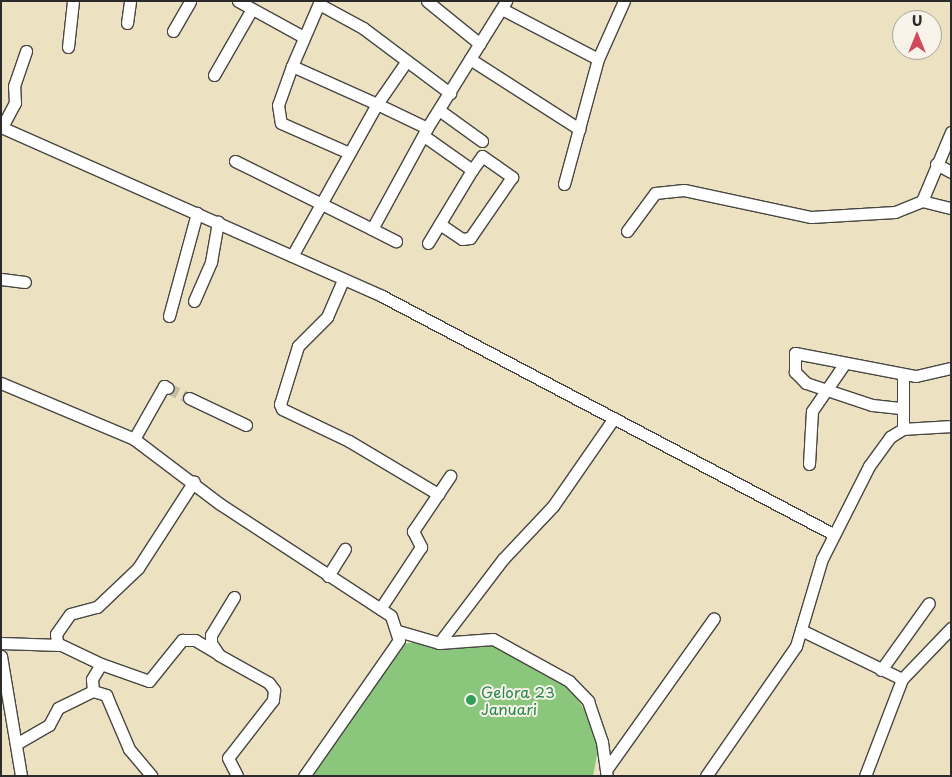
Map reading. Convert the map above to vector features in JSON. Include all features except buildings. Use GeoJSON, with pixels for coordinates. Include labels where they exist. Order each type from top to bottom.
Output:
{"type":"FeatureCollection","features":[{"type":"Feature","properties":{"kind":"street"},"geometry":{"type":"LineString","coordinates":[[68,47],[74,1]]}},
{"type":"Feature","properties":{"kind":"street"},"geometry":{"type":"LineString","coordinates":[[127,23],[130,1]]}},
{"type":"Feature","properties":{"kind":"street"},"geometry":{"type":"LineString","coordinates":[[173,31],[190,1]]}},
{"type":"Feature","properties":{"kind":"street"},"geometry":{"type":"LineString","coordinates":[[238,1],[302,36]]}},
{"type":"Feature","properties":{"kind":"street"},"geometry":{"type":"LineString","coordinates":[[427,1],[444,6],[480,44]]}},
{"type":"Feature","properties":{"kind":"street"},"geometry":{"type":"LineString","coordinates":[[347,152],[281,123],[278,105],[302,36],[319,3],[363,28],[406,62],[450,93]]}},
{"type":"Feature","properties":{"kind":"street"},"geometry":{"type":"LineString","coordinates":[[564,184],[598,59],[619,3]]}},
{"type":"Feature","properties":{"kind":"street"},"geometry":{"type":"LineString","coordinates":[[372,229],[426,132],[504,5],[598,59]]}},
{"type":"Feature","properties":{"kind":"street"},"geometry":{"type":"LineString","coordinates":[[214,75],[252,9]]}},
{"type":"Feature","properties":{"kind":"street"},"geometry":{"type":"LineString","coordinates":[[26,51],[14,86],[15,103],[2,127],[218,222],[343,280],[614,418],[833,534]]}},
{"type":"Feature","properties":{"kind":"street"},"geometry":{"type":"LineString","coordinates":[[470,59],[579,129]]}},
{"type":"Feature","properties":{"kind":"street"},"geometry":{"type":"LineString","coordinates":[[292,256],[347,152],[406,62]]}},
{"type":"Feature","properties":{"kind":"street"},"geometry":{"type":"LineString","coordinates":[[292,66],[377,104],[426,132],[472,170]]}},
{"type":"Feature","properties":{"kind":"street"},"geometry":{"type":"LineString","coordinates":[[439,110],[482,141]]}},
{"type":"Feature","properties":{"kind":"street"},"geometry":{"type":"LineString","coordinates":[[922,201],[951,132]]}},
{"type":"Feature","properties":{"kind":"street"},"geometry":{"type":"LineString","coordinates":[[428,243],[472,170],[487,156],[513,180],[470,238],[462,239],[440,224]]}},
{"type":"Feature","properties":{"kind":"street"},"geometry":{"type":"LineString","coordinates":[[235,161],[396,241]]}},
{"type":"Feature","properties":{"kind":"street"},"geometry":{"type":"LineString","coordinates":[[936,164],[951,172]]}},
{"type":"Feature","properties":{"kind":"street"},"geometry":{"type":"LineString","coordinates":[[627,231],[647,200],[664,192],[684,190],[811,217],[894,212],[922,201],[951,208]]}},
{"type":"Feature","properties":{"kind":"street"},"geometry":{"type":"LineString","coordinates":[[170,316],[197,213]]}},
{"type":"Feature","properties":{"kind":"street"},"geometry":{"type":"LineString","coordinates":[[194,300],[211,262],[218,222]]}},
{"type":"Feature","properties":{"kind":"street"},"geometry":{"type":"LineString","coordinates":[[1,279],[25,282]]}},
{"type":"Feature","properties":{"kind":"street"},"geometry":{"type":"LineString","coordinates":[[343,280],[327,317],[298,346],[282,409],[349,441],[438,494]]}},
{"type":"Feature","properties":{"kind":"street"},"geometry":{"type":"LineString","coordinates":[[900,408],[872,405],[824,389],[795,372],[796,353],[903,374],[951,368]]}},
{"type":"Feature","properties":{"kind":"street"},"geometry":{"type":"LineString","coordinates":[[809,464],[812,411],[824,389],[845,363]]}},
{"type":"Feature","properties":{"kind":"street"},"geometry":{"type":"LineString","coordinates":[[903,374],[900,408],[903,429]]}},
{"type":"Feature","properties":{"kind":"street"},"geometry":{"type":"LineString","coordinates":[[1,383],[134,439],[328,576],[391,616],[398,631],[399,640],[304,776]]}},
{"type":"Feature","properties":{"kind":"street"},"geometry":{"type":"LineString","coordinates":[[134,439],[164,386],[168,388]]}},
{"type":"Feature","properties":{"kind":"street"},"geometry":{"type":"LineString","coordinates":[[189,398],[246,426]]}},
{"type":"Feature","properties":{"kind":"street"},"geometry":{"type":"LineString","coordinates":[[439,643],[503,559],[553,506],[614,418]]}},
{"type":"Feature","properties":{"kind":"street"},"geometry":{"type":"LineString","coordinates":[[706,776],[785,664],[801,630],[833,534],[869,466],[890,437],[903,429],[951,426]]}},
{"type":"Feature","properties":{"kind":"street"},"geometry":{"type":"LineString","coordinates":[[380,609],[421,547],[413,531],[450,476]]}},
{"type":"Feature","properties":{"kind":"street"},"geometry":{"type":"LineString","coordinates":[[60,645],[55,637],[70,614],[97,608],[138,568],[194,481]]}},
{"type":"Feature","properties":{"kind":"street"},"geometry":{"type":"LineString","coordinates":[[328,576],[345,548]]}},
{"type":"Feature","properties":{"kind":"street"},"geometry":{"type":"LineString","coordinates":[[219,654],[211,635],[234,597]]}},
{"type":"Feature","properties":{"kind":"street"},"geometry":{"type":"LineString","coordinates":[[881,670],[929,603]]}},
{"type":"Feature","properties":{"kind":"street"},"geometry":{"type":"LineString","coordinates":[[607,773],[714,618]]}},
{"type":"Feature","properties":{"kind":"street"},"geometry":{"type":"LineString","coordinates":[[865,776],[902,679],[951,628]]}},
{"type":"Feature","properties":{"kind":"street"},"geometry":{"type":"LineString","coordinates":[[801,630],[902,679]]}},
{"type":"Feature","properties":{"kind":"street"},"geometry":{"type":"LineString","coordinates":[[398,631],[439,643],[494,639],[569,681],[588,701],[607,773]]}},
{"type":"Feature","properties":{"kind":"street"},"geometry":{"type":"LineString","coordinates":[[1,643],[60,645],[101,664],[149,681],[182,640],[195,640],[269,682],[274,690],[273,700],[228,758],[237,776]]}},
{"type":"Feature","properties":{"kind":"street"},"geometry":{"type":"LineString","coordinates":[[1,656],[21,776]]}},
{"type":"Feature","properties":{"kind":"street"},"geometry":{"type":"LineString","coordinates":[[94,691],[92,679],[101,664]]}},
{"type":"Feature","properties":{"kind":"street"},"geometry":{"type":"LineString","coordinates":[[16,744],[49,725],[58,708],[94,691],[106,695],[130,749],[152,776]]}},
{"type":"Feature","properties":{"kind":"green space","name":"Gelora 23 Januari"},"geometry":{"type":"Polygon","coordinates":[[[482,635],[566,683],[589,716],[598,750],[593,776],[313,776],[401,644],[482,635]]]}},
{"type":"Feature","properties":{"kind":"tunnel"},"geometry":{"type":"LineString","coordinates":[[168,388],[189,398]]}},
{"type":"Feature","properties":{"kind":"place","name":"Gelora 23 Januari"},"geometry":{"type":"Point","coordinates":[471,700]}}]}
